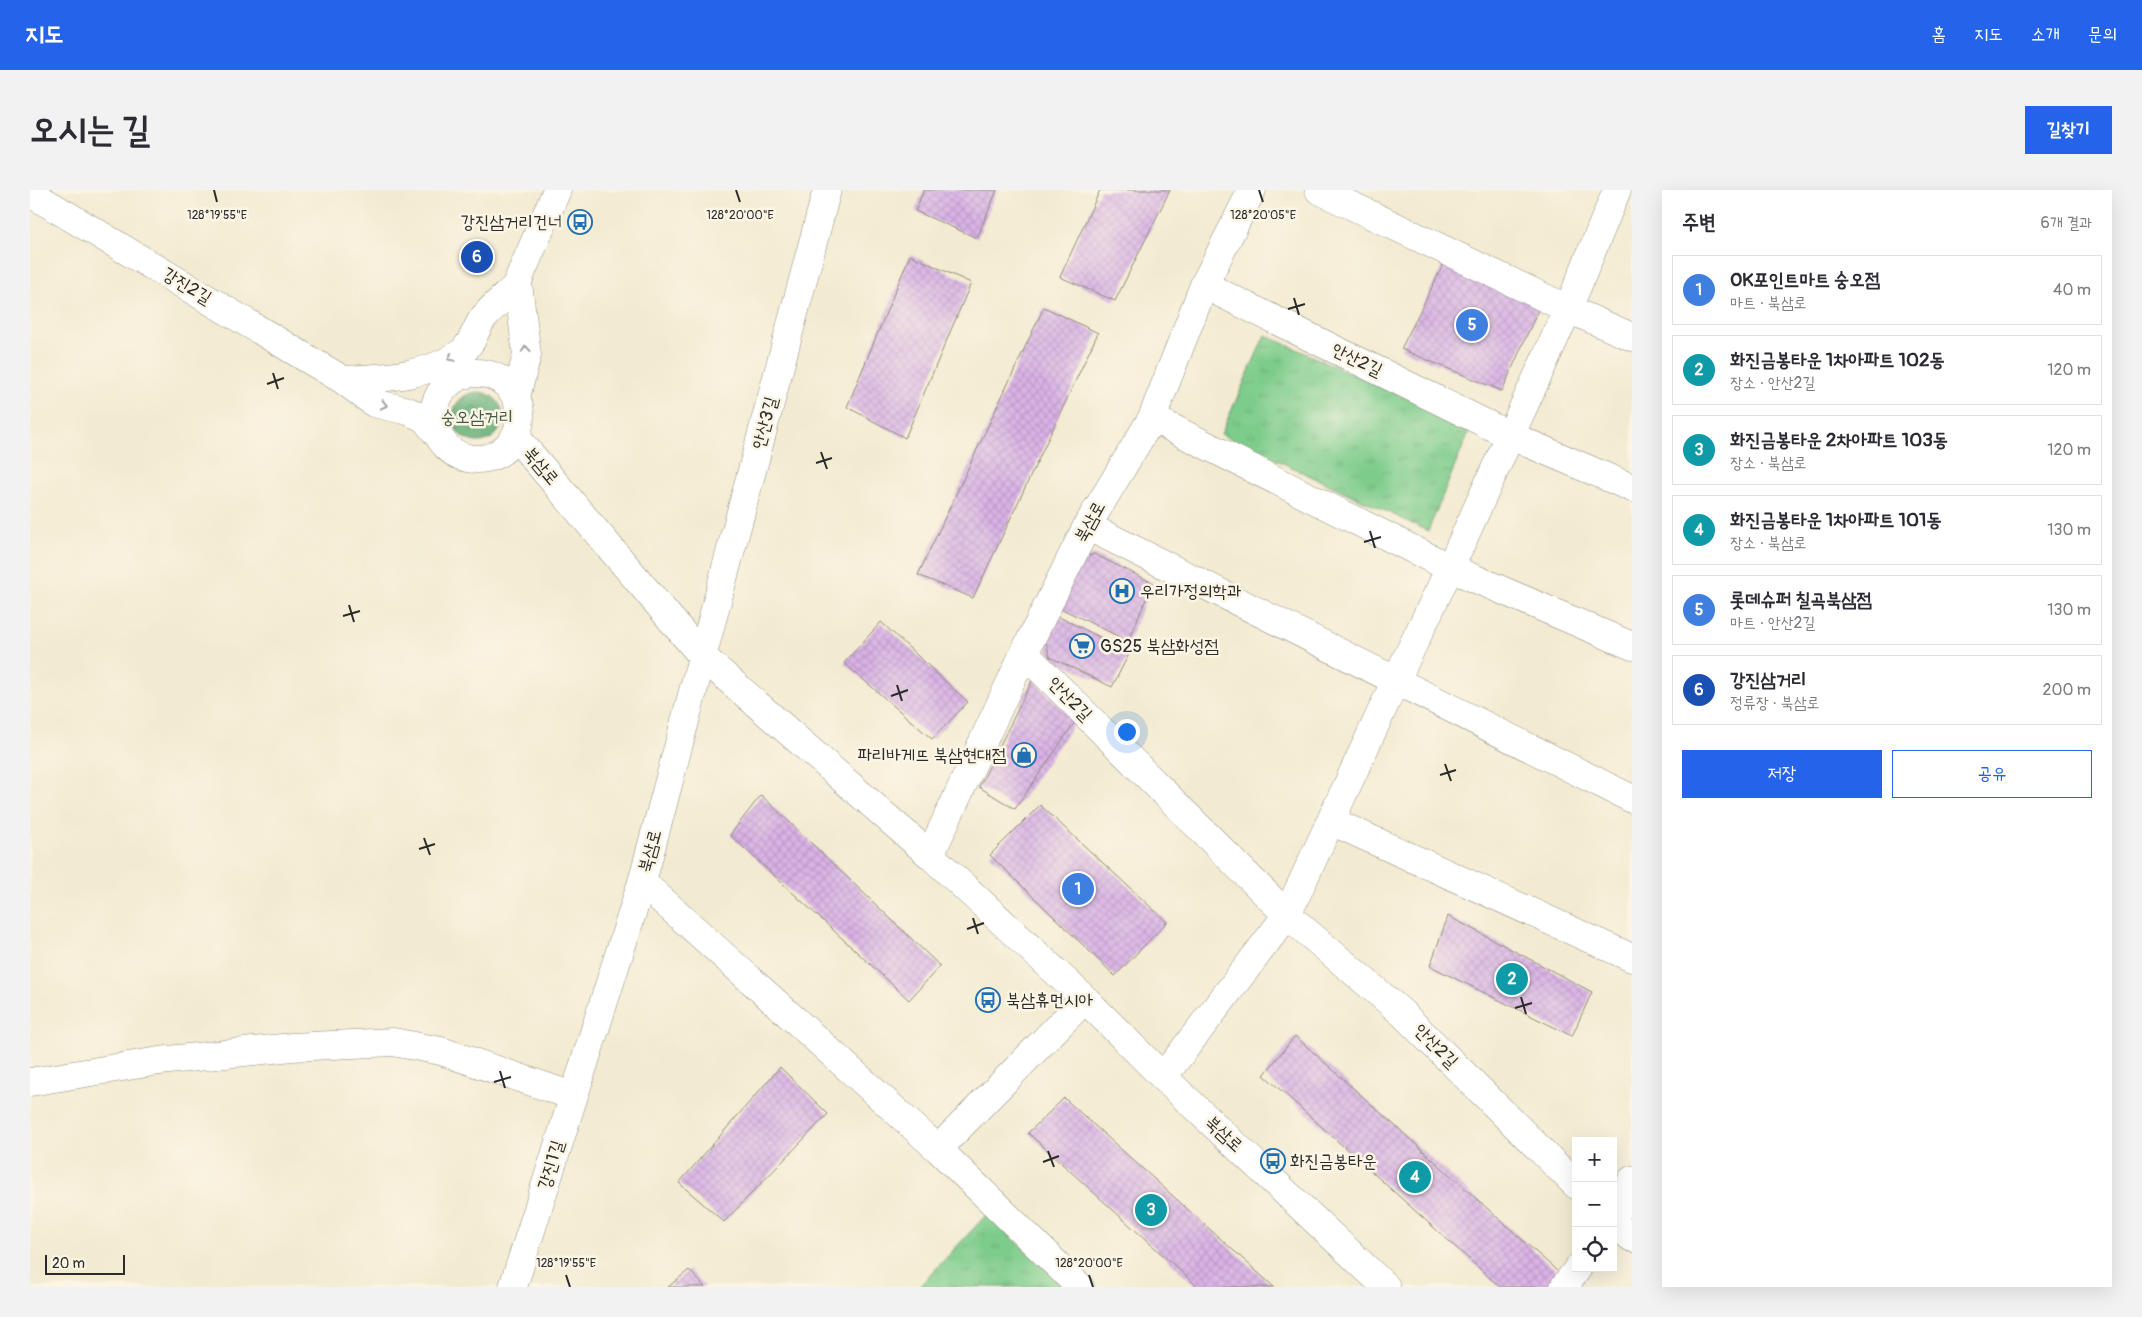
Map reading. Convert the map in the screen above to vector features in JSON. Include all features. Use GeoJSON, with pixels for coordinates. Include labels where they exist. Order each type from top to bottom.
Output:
{"type":"FeatureCollection","features":[{"type":"Feature","properties":{"kind":"street","name":"안산3길"},"geometry":{"type":"LineString","coordinates":[[703,657],[828,190]]}},
{"type":"Feature","properties":{"kind":"street","name":"북삼로"},"geometry":{"type":"LineString","coordinates":[[930,855],[1024,653],[1087,526],[1152,418],[1204,285],[1252,190]]}},
{"type":"Feature","properties":{"kind":"street"},"geometry":{"type":"LineString","coordinates":[[1319,190],[1568,309],[1632,337]]}},
{"type":"Feature","properties":{"kind":"street"},"geometry":{"type":"LineString","coordinates":[[1163,1077],[1287,915],[1450,568],[1568,309],[1617,190]]}},
{"type":"Feature","properties":{"kind":"street","name":"강진2길"},"geometry":{"type":"LineString","coordinates":[[30,193],[343,380],[374,403],[408,411],[424,418],[438,435]]}},
{"type":"Feature","properties":{"kind":"street"},"geometry":{"type":"LineString","coordinates":[[470,373],[485,351],[518,284],[554,193]]}},
{"type":"Feature","properties":{"kind":"street"},"geometry":{"type":"LineString","coordinates":[[343,380],[387,378],[446,361],[462,351],[473,339],[483,318],[518,284]]}},
{"type":"Feature","properties":{"kind":"street"},"geometry":{"type":"LineString","coordinates":[[516,397],[527,355],[518,284]]}},
{"type":"Feature","properties":{"kind":"street","name":"안산2길"},"geometry":{"type":"LineString","coordinates":[[1204,285],[1509,435],[1632,488]]}},
{"type":"Feature","properties":{"kind":"street"},"geometry":{"type":"LineString","coordinates":[[343,380],[424,391],[446,385],[458,377],[470,373],[484,373],[497,378],[508,386],[516,397],[520,409],[515,436],[508,446],[496,454],[484,458]]}},
{"type":"Feature","properties":{"kind":"street"},"geometry":{"type":"LineString","coordinates":[[446,385],[434,409],[434,422],[438,435],[446,446],[456,454],[470,458],[484,458],[535,471],[559,488]]}},
{"type":"Feature","properties":{"kind":"street"},"geometry":{"type":"LineString","coordinates":[[1152,418],[1450,568],[1632,646]]}},
{"type":"Feature","properties":{"kind":"street","name":"북삼로"},"geometry":{"type":"LineString","coordinates":[[515,436],[703,657],[930,855],[1085,999],[1163,1077],[1386,1287]]}},
{"type":"Feature","properties":{"kind":"street"},"geometry":{"type":"LineString","coordinates":[[1087,526],[1632,800]]}},
{"type":"Feature","properties":{"kind":"street","name":"안산2길"},"geometry":{"type":"LineString","coordinates":[[1024,653],[1287,915],[1402,1012],[1573,1182]]}},
{"type":"Feature","properties":{"kind":"street","name":"북삼로"},"geometry":{"type":"LineString","coordinates":[[592,1044],[642,882],[703,657]]}},
{"type":"Feature","properties":{"kind":"street"},"geometry":{"type":"LineString","coordinates":[[1331,821],[1632,958]]}},
{"type":"Feature","properties":{"kind":"street"},"geometry":{"type":"LineString","coordinates":[[642,882],[938,1149],[1080,1287]]}},
{"type":"Feature","properties":{"kind":"street"},"geometry":{"type":"LineString","coordinates":[[938,1149],[1085,999]]}},
{"type":"Feature","properties":{"kind":"street"},"geometry":{"type":"LineString","coordinates":[[30,1082],[159,1061],[292,1047],[393,1042],[441,1051],[572,1096]]}},
{"type":"Feature","properties":{"kind":"street","name":"강진1길"},"geometry":{"type":"LineString","coordinates":[[513,1287],[572,1096],[592,1044]]}},
{"type":"Feature","properties":{"kind":"street"},"geometry":{"type":"LineString","coordinates":[[1617,1212],[1632,1180]]}},
{"type":"Feature","properties":{"kind":"street"},"geometry":{"type":"LineString","coordinates":[[1617,1225],[1632,1238]]}},
{"type":"Feature","properties":{"kind":"street"},"geometry":{"type":"LineString","coordinates":[[1564,1287],[1575,1272]]}},
{"type":"Feature","properties":{"kind":"green space"},"geometry":{"type":"Polygon","coordinates":[[[1265,335],[1471,427],[1428,531],[1221,434],[1265,335]]]}},
{"type":"Feature","properties":{"kind":"green space","name":"숭오삼거리"},"geometry":{"type":"Polygon","coordinates":[[[478,392],[496,399],[503,417],[496,435],[478,442],[460,435],[453,417],[460,399],[478,392]]]}},
{"type":"Feature","properties":{"kind":"green space"},"geometry":{"type":"Polygon","coordinates":[[[987,1214],[1065,1287],[919,1287],[987,1214]]]}},
{"type":"Feature","properties":{"kind":"building"},"geometry":{"type":"Polygon","coordinates":[[[924,190],[997,190],[977,238],[915,211],[924,190]]]}},
{"type":"Feature","properties":{"kind":"building"},"geometry":{"type":"Polygon","coordinates":[[[1100,190],[1170,190],[1115,301],[1060,277],[1100,190]]]}},
{"type":"Feature","properties":{"kind":"building"},"geometry":{"type":"Polygon","coordinates":[[[910,255],[971,283],[905,438],[847,407],[910,255]]]}},
{"type":"Feature","properties":{"kind":"building"},"geometry":{"type":"Polygon","coordinates":[[[1445,261],[1542,301],[1502,391],[1401,349],[1445,261]]]}},
{"type":"Feature","properties":{"kind":"building"},"geometry":{"type":"Polygon","coordinates":[[[1044,307],[1098,333],[973,598],[918,575],[1044,307]]]}},
{"type":"Feature","properties":{"kind":"building"},"geometry":{"type":"Polygon","coordinates":[[[1094,554],[1153,583],[1128,641],[1058,607],[1078,560],[1094,554]]]}},
{"type":"Feature","properties":{"kind":"building","name":"GS25 북삼화성점"},"geometry":{"type":"Polygon","coordinates":[[[1057,616],[1130,652],[1112,687],[1050,657],[1045,639],[1057,616]]]}},
{"type":"Feature","properties":{"kind":"building"},"geometry":{"type":"Polygon","coordinates":[[[881,622],[968,702],[932,739],[844,663],[881,622]]]}},
{"type":"Feature","properties":{"kind":"building","name":"파리바게뜨 북삼현대점"},"geometry":{"type":"Polygon","coordinates":[[[1033,679],[1075,722],[1015,809],[979,787],[1033,679]]]}},
{"type":"Feature","properties":{"kind":"building"},"geometry":{"type":"Polygon","coordinates":[[[761,795],[940,966],[909,1000],[730,835],[761,795]]]}},
{"type":"Feature","properties":{"kind":"building"},"geometry":{"type":"Polygon","coordinates":[[[1040,805],[1167,922],[1115,976],[990,855],[1040,805]]]}},
{"type":"Feature","properties":{"kind":"building"},"geometry":{"type":"Polygon","coordinates":[[[1448,916],[1592,992],[1572,1036],[1430,966],[1448,916]]]}},
{"type":"Feature","properties":{"kind":"building"},"geometry":{"type":"Polygon","coordinates":[[[1295,1036],[1566,1279],[1559,1287],[1500,1287],[1264,1075],[1295,1036]]]}},
{"type":"Feature","properties":{"kind":"building"},"geometry":{"type":"Polygon","coordinates":[[[780,1067],[828,1114],[724,1222],[679,1183],[780,1067]]]}},
{"type":"Feature","properties":{"kind":"building"},"geometry":{"type":"Polygon","coordinates":[[[1064,1098],[1274,1287],[1198,1287],[1028,1133],[1064,1098]]]}},
{"type":"Feature","properties":{"kind":"building"},"geometry":{"type":"Polygon","coordinates":[[[689,1270],[705,1287],[668,1287],[689,1270]]]}},
{"type":"Feature","properties":{"kind":"place","name":"강진삼거리건너"},"geometry":{"type":"Point","coordinates":[580,222]}},
{"type":"Feature","properties":{"kind":"place","name":"강진삼거리"},"geometry":{"type":"Point","coordinates":[477,257]}},
{"type":"Feature","properties":{"kind":"place","name":"롯데슈퍼 칠곡북삼점"},"geometry":{"type":"Point","coordinates":[1472,325]}},
{"type":"Feature","properties":{"kind":"place","name":"우리가정의학과"},"geometry":{"type":"Point","coordinates":[1122,591]}},
{"type":"Feature","properties":{"kind":"place","name":"GS25 북삼화성점"},"geometry":{"type":"Point","coordinates":[1082,646]}},
{"type":"Feature","properties":{"kind":"place","name":"파리바게뜨 북삼현대점"},"geometry":{"type":"Point","coordinates":[1024,755]}},
{"type":"Feature","properties":{"kind":"place","name":"OK포인트마트 숭오점"},"geometry":{"type":"Point","coordinates":[1078,889]}},
{"type":"Feature","properties":{"kind":"place","name":"화진금봉타운 1차아파트 102동"},"geometry":{"type":"Point","coordinates":[1512,979]}},
{"type":"Feature","properties":{"kind":"place","name":"북삼휴먼시아"},"geometry":{"type":"Point","coordinates":[988,1000]}},
{"type":"Feature","properties":{"kind":"place","name":"화진금봉타운"},"geometry":{"type":"Point","coordinates":[1273,1161]}},
{"type":"Feature","properties":{"kind":"place","name":"화진금봉타운 1차아파트 101동"},"geometry":{"type":"Point","coordinates":[1415,1177]}},
{"type":"Feature","properties":{"kind":"place","name":"화진금봉타운 2차아파트 103동"},"geometry":{"type":"Point","coordinates":[1151,1210]}}]}
